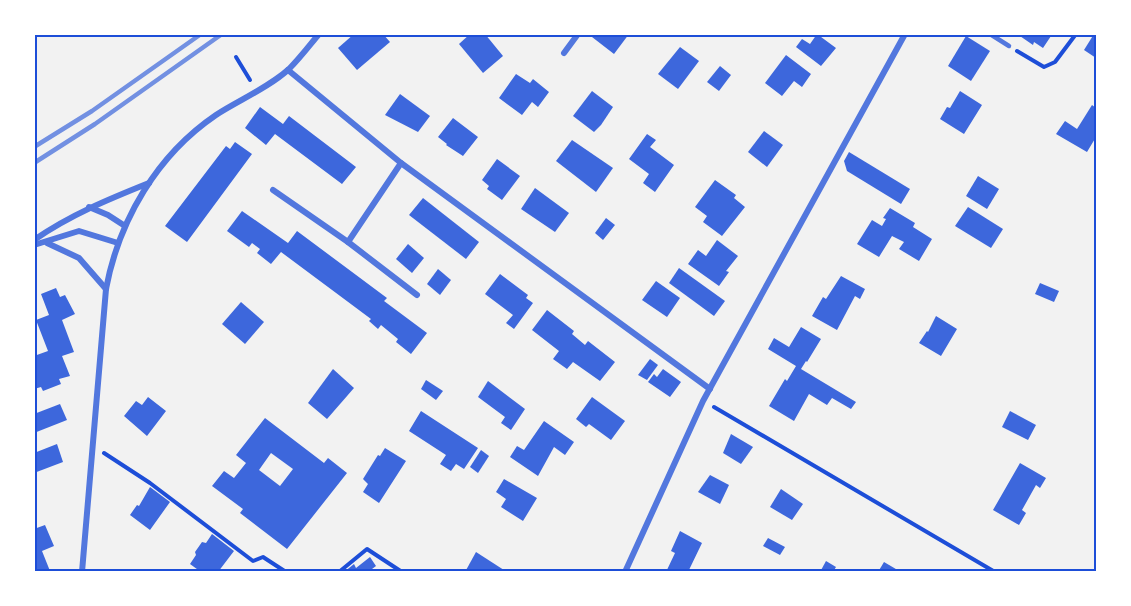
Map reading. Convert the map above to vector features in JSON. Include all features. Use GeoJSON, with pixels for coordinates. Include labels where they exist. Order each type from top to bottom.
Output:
{"type":"FeatureCollection","features":[{"type":"Feature","properties":{"kind":"street"},"geometry":{"type":"LineString","coordinates":[[82,572],[106,289],[111,265],[125,226],[149,183],[168,158],[207,123],[288,70],[319,34]]}},
{"type":"Feature","properties":{"kind":"street"},"geometry":{"type":"LineString","coordinates":[[564,53],[578,34]]}},
{"type":"Feature","properties":{"kind":"street"},"geometry":{"type":"LineString","coordinates":[[625,572],[703,401],[905,34]]}},
{"type":"Feature","properties":{"kind":"street"},"geometry":{"type":"LineString","coordinates":[[288,70],[401,163],[710,389]]}},
{"type":"Feature","properties":{"kind":"street"},"geometry":{"type":"LineString","coordinates":[[348,242],[401,163]]}},
{"type":"Feature","properties":{"kind":"street"},"geometry":{"type":"LineString","coordinates":[[34,240],[89,207],[149,183]]}},
{"type":"Feature","properties":{"kind":"street"},"geometry":{"type":"LineString","coordinates":[[273,190],[348,242],[417,295]]}},
{"type":"Feature","properties":{"kind":"street"},"geometry":{"type":"LineString","coordinates":[[89,207],[108,214],[125,226]]}},
{"type":"Feature","properties":{"kind":"street"},"geometry":{"type":"LineString","coordinates":[[34,245],[47,243],[79,231],[118,243]]}},
{"type":"Feature","properties":{"kind":"street"},"geometry":{"type":"LineString","coordinates":[[47,243],[79,258],[106,289]]}},
{"type":"Feature","properties":{"kind":"lane"},"geometry":{"type":"LineString","coordinates":[[990,34],[1009,46]]}},
{"type":"Feature","properties":{"kind":"path"},"geometry":{"type":"LineString","coordinates":[[1009,46],[1044,67],[1055,62],[1076,34]]}},
{"type":"Feature","properties":{"kind":"path"},"geometry":{"type":"LineString","coordinates":[[236,57],[252,83]]}},
{"type":"Feature","properties":{"kind":"path"},"geometry":{"type":"LineString","coordinates":[[703,401],[995,572]]}},
{"type":"Feature","properties":{"kind":"path"},"geometry":{"type":"LineString","coordinates":[[93,446],[150,483],[253,561],[263,557],[286,572]]}},
{"type":"Feature","properties":{"kind":"path"},"geometry":{"type":"LineString","coordinates":[[339,572],[366,549],[402,572]]}},
{"type":"Feature","properties":{"kind":"building"},"geometry":{"type":"Polygon","coordinates":[[[354,34],[383,34],[390,42],[357,70],[338,48],[354,34]]]}},
{"type":"Feature","properties":{"kind":"building"},"geometry":{"type":"Polygon","coordinates":[[[470,34],[485,34],[503,56],[483,73],[459,44],[470,34]]]}},
{"type":"Feature","properties":{"kind":"building"},"geometry":{"type":"Polygon","coordinates":[[[593,34],[629,34],[614,54],[592,37],[593,34]]]}},
{"type":"Feature","properties":{"kind":"building"},"geometry":{"type":"Polygon","coordinates":[[[817,34],[836,48],[821,66],[796,47],[802,39],[810,44],[817,34]]]}},
{"type":"Feature","properties":{"kind":"building"},"geometry":{"type":"Polygon","coordinates":[[[1017,34],[1048,34],[1051,36],[1043,48],[1034,42],[1033,45],[1017,34]]]}},
{"type":"Feature","properties":{"kind":"building"},"geometry":{"type":"Polygon","coordinates":[[[1096,34],[1096,58],[1084,50],[1096,34]]]}},
{"type":"Feature","properties":{"kind":"building"},"geometry":{"type":"Polygon","coordinates":[[[966,36],[990,51],[971,81],[948,66],[966,36]]]}},
{"type":"Feature","properties":{"kind":"building"},"geometry":{"type":"Polygon","coordinates":[[[680,47],[699,61],[678,89],[658,74],[680,47]]]}},
{"type":"Feature","properties":{"kind":"building"},"geometry":{"type":"Polygon","coordinates":[[[786,55],[811,74],[802,87],[794,81],[782,96],[765,83],[786,55]]]}},
{"type":"Feature","properties":{"kind":"building"},"geometry":{"type":"Polygon","coordinates":[[[720,66],[731,75],[719,91],[707,82],[720,66]]]}},
{"type":"Feature","properties":{"kind":"building"},"geometry":{"type":"Polygon","coordinates":[[[516,74],[530,83],[533,79],[549,92],[538,107],[532,102],[522,115],[499,98],[516,74]]]}},
{"type":"Feature","properties":{"kind":"building"},"geometry":{"type":"Polygon","coordinates":[[[592,91],[613,107],[594,132],[573,116],[592,91]]]}},
{"type":"Feature","properties":{"kind":"building"},"geometry":{"type":"Polygon","coordinates":[[[960,91],[982,105],[964,134],[940,119],[960,91]]]}},
{"type":"Feature","properties":{"kind":"building"},"geometry":{"type":"Polygon","coordinates":[[[400,94],[430,116],[418,132],[385,115],[400,94]]]}},
{"type":"Feature","properties":{"kind":"building"},"geometry":{"type":"Polygon","coordinates":[[[1092,105],[1096,108],[1096,137],[1087,152],[1056,134],[1065,121],[1077,129],[1092,105]]]}},
{"type":"Feature","properties":{"kind":"building"},"geometry":{"type":"Polygon","coordinates":[[[260,107],[283,124],[289,116],[356,167],[342,184],[275,134],[266,145],[245,128],[260,107]]]}},
{"type":"Feature","properties":{"kind":"building"},"geometry":{"type":"Polygon","coordinates":[[[453,118],[478,137],[463,156],[438,137],[453,118]]]}},
{"type":"Feature","properties":{"kind":"building"},"geometry":{"type":"Polygon","coordinates":[[[764,131],[783,145],[767,167],[748,152],[764,131]]]}},
{"type":"Feature","properties":{"kind":"building"},"geometry":{"type":"Polygon","coordinates":[[[647,134],[656,140],[650,147],[674,165],[655,192],[643,183],[649,174],[629,159],[647,134]]]}},
{"type":"Feature","properties":{"kind":"building"},"geometry":{"type":"Polygon","coordinates":[[[572,140],[613,168],[596,192],[556,161],[572,140]]]}},
{"type":"Feature","properties":{"kind":"building"},"geometry":{"type":"Polygon","coordinates":[[[235,142],[252,154],[187,242],[165,226],[226,146],[230,149],[235,142]]]}},
{"type":"Feature","properties":{"kind":"building"},"geometry":{"type":"Polygon","coordinates":[[[849,152],[910,189],[901,204],[847,171],[844,161],[849,152]]]}},
{"type":"Feature","properties":{"kind":"building"},"geometry":{"type":"Polygon","coordinates":[[[497,159],[520,176],[502,200],[487,189],[489,186],[482,180],[497,159]]]}},
{"type":"Feature","properties":{"kind":"building"},"geometry":{"type":"Polygon","coordinates":[[[978,176],[999,189],[987,209],[966,196],[978,176]]]}},
{"type":"Feature","properties":{"kind":"building"},"geometry":{"type":"Polygon","coordinates":[[[715,180],[736,195],[734,198],[745,207],[722,236],[703,222],[707,216],[695,207],[715,180]]]}},
{"type":"Feature","properties":{"kind":"building"},"geometry":{"type":"Polygon","coordinates":[[[535,188],[569,213],[555,232],[521,209],[535,188]]]}},
{"type":"Feature","properties":{"kind":"building"},"geometry":{"type":"Polygon","coordinates":[[[423,198],[479,242],[466,259],[409,215],[423,198]]]}},
{"type":"Feature","properties":{"kind":"building"},"geometry":{"type":"Polygon","coordinates":[[[968,207],[1003,229],[991,248],[955,226],[968,207]]]}},
{"type":"Feature","properties":{"kind":"building"},"geometry":{"type":"Polygon","coordinates":[[[890,208],[915,223],[913,227],[932,239],[919,261],[899,249],[904,242],[892,236],[879,257],[857,244],[872,220],[882,226],[886,219],[883,218],[890,208]]]}},
{"type":"Feature","properties":{"kind":"building"},"geometry":{"type":"Polygon","coordinates":[[[242,211],[288,243],[297,231],[387,298],[384,301],[427,333],[411,354],[381,325],[378,329],[369,321],[371,319],[281,252],[271,264],[257,253],[260,249],[252,243],[249,247],[227,231],[242,211]]]}},
{"type":"Feature","properties":{"kind":"building"},"geometry":{"type":"Polygon","coordinates":[[[606,218],[615,225],[603,240],[595,233],[606,218]]]}},
{"type":"Feature","properties":{"kind":"building"},"geometry":{"type":"Polygon","coordinates":[[[717,240],[738,256],[726,271],[729,272],[719,286],[688,264],[698,250],[706,256],[717,240]]]}},
{"type":"Feature","properties":{"kind":"building"},"geometry":{"type":"Polygon","coordinates":[[[408,244],[424,258],[412,273],[396,259],[408,244]]]}},
{"type":"Feature","properties":{"kind":"building"},"geometry":{"type":"Polygon","coordinates":[[[679,268],[725,301],[714,316],[669,283],[679,268]]]}},
{"type":"Feature","properties":{"kind":"building"},"geometry":{"type":"Polygon","coordinates":[[[438,269],[451,280],[440,295],[427,284],[438,269]]]}},
{"type":"Feature","properties":{"kind":"building"},"geometry":{"type":"Polygon","coordinates":[[[500,274],[528,295],[526,298],[533,303],[514,329],[506,323],[513,315],[485,294],[500,274]]]}},
{"type":"Feature","properties":{"kind":"building"},"geometry":{"type":"Polygon","coordinates":[[[841,276],[865,289],[860,299],[855,296],[837,330],[812,316],[823,297],[826,299],[841,276]]]}},
{"type":"Feature","properties":{"kind":"building"},"geometry":{"type":"Polygon","coordinates":[[[656,281],[680,298],[667,317],[642,300],[656,281]]]}},
{"type":"Feature","properties":{"kind":"building"},"geometry":{"type":"Polygon","coordinates":[[[1040,283],[1059,291],[1054,302],[1035,294],[1040,283]]]}},
{"type":"Feature","properties":{"kind":"building"},"geometry":{"type":"Polygon","coordinates":[[[56,288],[60,297],[65,295],[75,314],[62,320],[74,352],[62,356],[70,376],[59,379],[61,384],[43,391],[41,387],[34,389],[34,356],[48,351],[36,320],[49,315],[41,294],[56,288]]]}},
{"type":"Feature","properties":{"kind":"building"},"geometry":{"type":"Polygon","coordinates":[[[241,302],[264,322],[245,344],[222,324],[241,302]]]}},
{"type":"Feature","properties":{"kind":"building"},"geometry":{"type":"Polygon","coordinates":[[[547,310],[574,331],[572,334],[585,345],[588,341],[615,362],[600,381],[573,362],[567,369],[553,359],[559,351],[532,330],[547,310]]]}},
{"type":"Feature","properties":{"kind":"building"},"geometry":{"type":"Polygon","coordinates":[[[936,316],[957,329],[941,356],[919,343],[936,316]]]}},
{"type":"Feature","properties":{"kind":"building"},"geometry":{"type":"Polygon","coordinates":[[[801,327],[821,339],[801,369],[856,402],[851,409],[832,398],[827,405],[809,394],[794,421],[769,406],[785,379],[787,381],[796,366],[768,349],[774,338],[789,347],[801,327]]]}},
{"type":"Feature","properties":{"kind":"building"},"geometry":{"type":"Polygon","coordinates":[[[650,359],[658,365],[647,380],[638,375],[650,359]]]}},
{"type":"Feature","properties":{"kind":"building"},"geometry":{"type":"Polygon","coordinates":[[[333,369],[354,388],[327,419],[308,403],[333,369]]]}},
{"type":"Feature","properties":{"kind":"building"},"geometry":{"type":"Polygon","coordinates":[[[663,369],[681,382],[670,397],[648,382],[654,374],[657,377],[663,369]]]}},
{"type":"Feature","properties":{"kind":"building"},"geometry":{"type":"Polygon","coordinates":[[[426,380],[443,391],[436,400],[421,389],[426,380]]]}},
{"type":"Feature","properties":{"kind":"building"},"geometry":{"type":"Polygon","coordinates":[[[488,381],[525,409],[511,430],[501,423],[505,417],[478,397],[488,381]]]}},
{"type":"Feature","properties":{"kind":"building"},"geometry":{"type":"Polygon","coordinates":[[[148,397],[166,411],[147,436],[124,416],[136,401],[142,405],[148,397]]]}},
{"type":"Feature","properties":{"kind":"building"},"geometry":{"type":"Polygon","coordinates":[[[592,397],[625,421],[611,440],[589,424],[586,427],[576,419],[592,397]]]}},
{"type":"Feature","properties":{"kind":"building"},"geometry":{"type":"Polygon","coordinates":[[[60,404],[67,420],[34,433],[34,414],[60,404]]]}},
{"type":"Feature","properties":{"kind":"building"},"geometry":{"type":"Polygon","coordinates":[[[421,411],[478,448],[464,469],[456,464],[451,471],[440,464],[446,455],[409,431],[421,411]]]}},
{"type":"Feature","properties":{"kind":"building"},"geometry":{"type":"Polygon","coordinates":[[[1010,411],[1036,425],[1028,440],[1002,427],[1010,411]]]}},
{"type":"Feature","properties":{"kind":"building"},"geometry":{"type":"Polygon","coordinates":[[[265,418],[324,463],[328,458],[347,473],[287,549],[240,513],[243,509],[212,486],[224,471],[234,478],[246,463],[236,455],[265,418]],[[271,453],[259,470],[280,486],[293,469],[271,453]]]}},
{"type":"Feature","properties":{"kind":"building"},"geometry":{"type":"Polygon","coordinates":[[[544,421],[574,442],[565,455],[554,447],[538,476],[510,457],[517,446],[524,450],[544,421]]]}},
{"type":"Feature","properties":{"kind":"building"},"geometry":{"type":"Polygon","coordinates":[[[731,434],[753,447],[741,464],[723,453],[731,434]]]}},
{"type":"Feature","properties":{"kind":"building"},"geometry":{"type":"Polygon","coordinates":[[[57,444],[63,462],[34,473],[34,453],[57,444]]]}},
{"type":"Feature","properties":{"kind":"building"},"geometry":{"type":"Polygon","coordinates":[[[385,448],[406,461],[379,503],[363,492],[368,484],[363,479],[385,448]]]}},
{"type":"Feature","properties":{"kind":"building"},"geometry":{"type":"Polygon","coordinates":[[[481,450],[489,456],[478,473],[470,467],[481,450]]]}},
{"type":"Feature","properties":{"kind":"building"},"geometry":{"type":"Polygon","coordinates":[[[1020,463],[1046,478],[1040,488],[1036,485],[1022,510],[1026,513],[1019,525],[993,510],[1020,463]]]}},
{"type":"Feature","properties":{"kind":"building"},"geometry":{"type":"Polygon","coordinates":[[[710,475],[729,485],[720,504],[698,492],[710,475]]]}},
{"type":"Feature","properties":{"kind":"building"},"geometry":{"type":"Polygon","coordinates":[[[504,479],[537,498],[523,521],[501,507],[506,499],[496,492],[504,479]]]}},
{"type":"Feature","properties":{"kind":"building"},"geometry":{"type":"Polygon","coordinates":[[[150,487],[170,502],[150,530],[130,515],[137,505],[139,506],[150,487]]]}},
{"type":"Feature","properties":{"kind":"building"},"geometry":{"type":"Polygon","coordinates":[[[781,489],[803,504],[792,520],[770,507],[781,489]]]}},
{"type":"Feature","properties":{"kind":"building"},"geometry":{"type":"Polygon","coordinates":[[[45,525],[54,546],[42,551],[50,571],[34,572],[34,529],[45,525]]]}},
{"type":"Feature","properties":{"kind":"building"},"geometry":{"type":"Polygon","coordinates":[[[680,531],[702,543],[688,572],[666,572],[675,553],[671,551],[680,531]]]}},
{"type":"Feature","properties":{"kind":"building"},"geometry":{"type":"Polygon","coordinates":[[[212,534],[234,551],[218,572],[201,572],[190,564],[202,542],[206,543],[212,534]]]}},
{"type":"Feature","properties":{"kind":"building"},"geometry":{"type":"Polygon","coordinates":[[[768,538],[785,547],[780,555],[763,546],[768,538]]]}},
{"type":"Feature","properties":{"kind":"building"},"geometry":{"type":"Polygon","coordinates":[[[476,552],[507,572],[465,572],[476,552]]]}},
{"type":"Feature","properties":{"kind":"building"},"geometry":{"type":"Polygon","coordinates":[[[370,557],[376,566],[372,569],[374,572],[344,572],[354,564],[356,568],[370,557]]]}},
{"type":"Feature","properties":{"kind":"building"},"geometry":{"type":"Polygon","coordinates":[[[826,561],[836,567],[833,572],[820,572],[826,561]]]}},
{"type":"Feature","properties":{"kind":"building"},"geometry":{"type":"Polygon","coordinates":[[[884,562],[901,572],[878,572],[884,562]]]}},
{"type":"Feature","properties":{"kind":"railway"},"geometry":{"type":"LineString","coordinates":[[34,147],[92,111],[201,34]]}},
{"type":"Feature","properties":{"kind":"railway"},"geometry":{"type":"LineString","coordinates":[[34,163],[95,124],[222,34]]}}]}
